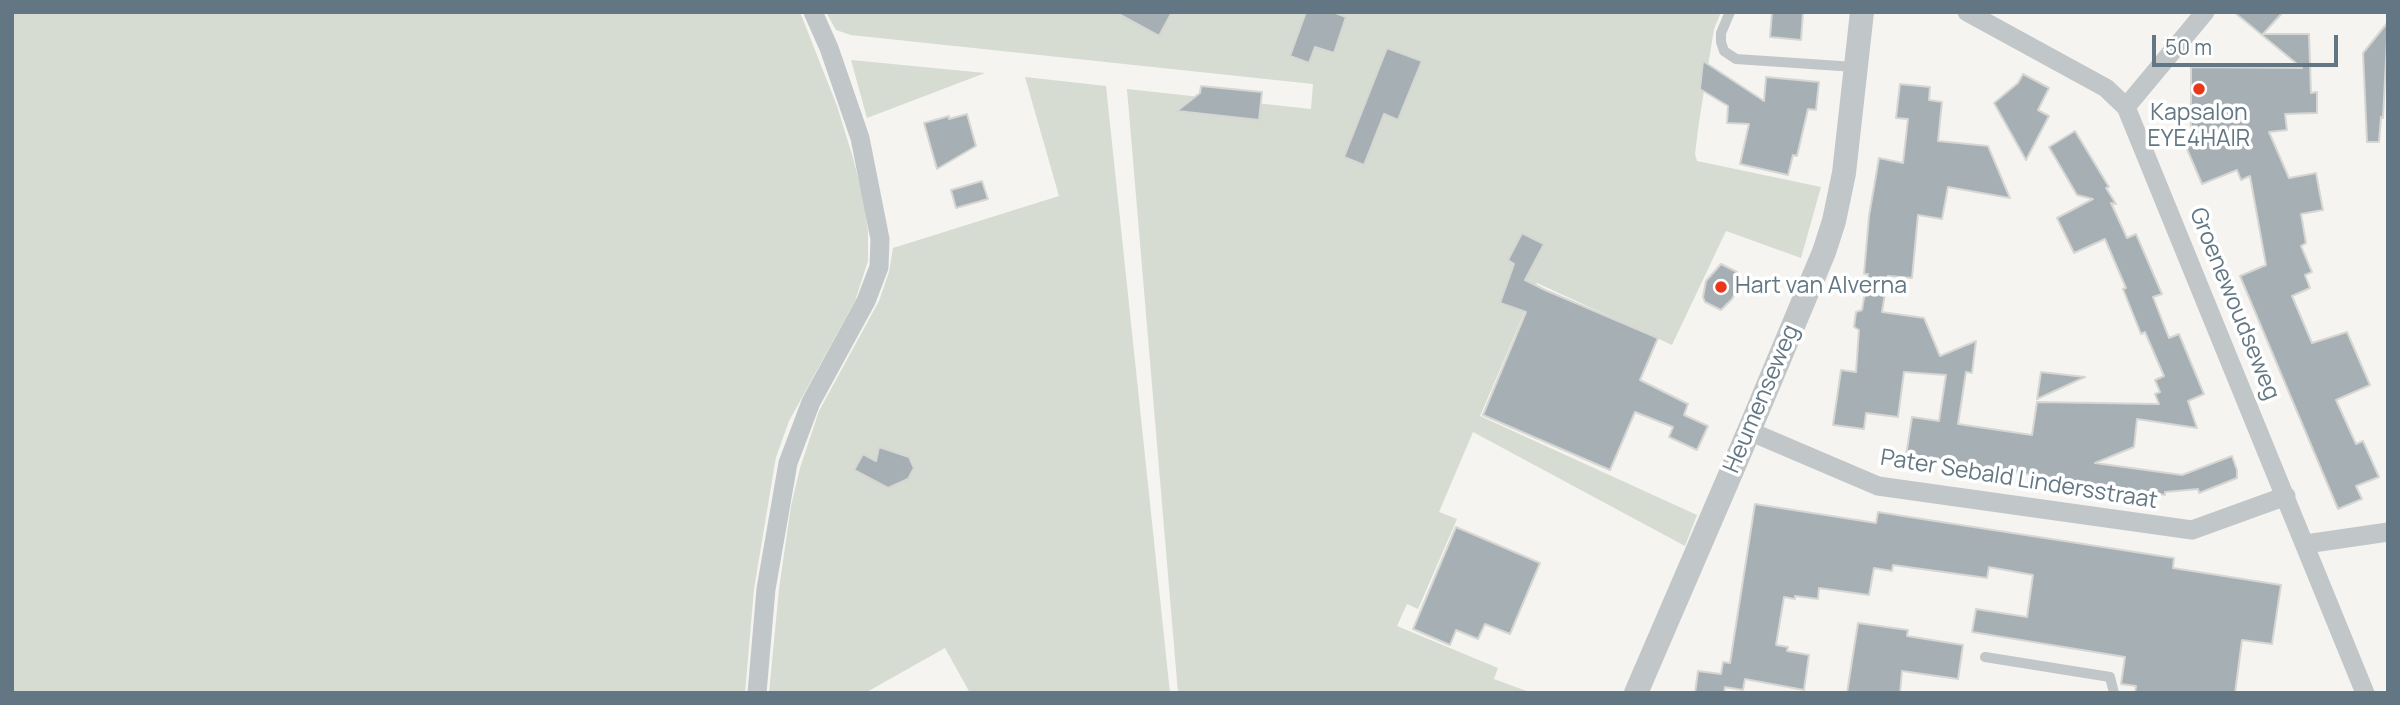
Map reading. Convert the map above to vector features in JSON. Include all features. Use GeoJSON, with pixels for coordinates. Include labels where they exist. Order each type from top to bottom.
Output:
{"type":"FeatureCollection","features":[{"type":"Feature","properties":{"kind":"street"},"geometry":{"type":"LineString","coordinates":[[757,693],[766,589],[788,463],[811,402],[866,301],[878,267],[880,239],[860,138],[829,48],[813,12]]}},
{"type":"Feature","properties":{"kind":"street","name":"Heumenseweg"},"geometry":{"type":"LineString","coordinates":[[1636,693],[1749,431],[1834,221],[1844,173],[1862,12]]}},
{"type":"Feature","properties":{"kind":"street","name":"Groenewoudseweg"},"geometry":{"type":"LineString","coordinates":[[1967,12],[2106,88],[2126,107],[2365,693]]}},
{"type":"Feature","properties":{"kind":"street"},"geometry":{"type":"LineString","coordinates":[[2126,107],[2205,12]]}},
{"type":"Feature","properties":{"kind":"street","name":"Pater Sebald Lindersstraat"},"geometry":{"type":"LineString","coordinates":[[1749,431],[1878,486],[2192,530],[2286,496]]}},
{"type":"Feature","properties":{"kind":"street"},"geometry":{"type":"LineString","coordinates":[[2306,544],[2388,532]]}},
{"type":"Feature","properties":{"kind":"lane"},"geometry":{"type":"LineString","coordinates":[[1730,12],[1721,33],[1721,42],[1724,51],[1736,59],[1856,67]]}},
{"type":"Feature","properties":{"kind":"lane"},"geometry":{"type":"LineString","coordinates":[[1985,657],[2110,677],[2114,693]]}},
{"type":"Feature","properties":{"kind":"shaded area"},"geometry":{"type":"Polygon","coordinates":[[[12,12],[800,12],[837,106],[853,158],[864,201],[868,261],[855,301],[789,421],[776,457],[754,589],[745,693],[12,693],[12,12]]]}},
{"type":"Feature","properties":{"kind":"shaded area"},"geometry":{"type":"Polygon","coordinates":[[[826,12],[1721,12],[1714,29],[1699,122],[1695,154],[1697,161],[1821,187],[1801,258],[1726,231],[1672,345],[1537,283],[1480,416],[1697,515],[1685,546],[1473,432],[1439,512],[1457,519],[1418,609],[1407,604],[1397,626],[1498,668],[1494,679],[1532,693],[1178,693],[1127,89],[1311,109],[1313,84],[851,35],[836,30],[826,12]]]}},
{"type":"Feature","properties":{"kind":"shaded area"},"geometry":{"type":"Polygon","coordinates":[[[851,60],[985,73],[867,118],[851,60]]]}},
{"type":"Feature","properties":{"kind":"shaded area"},"geometry":{"type":"Polygon","coordinates":[[[1025,77],[1106,86],[1170,693],[970,693],[945,648],[865,693],[769,693],[779,589],[791,506],[800,468],[819,411],[879,301],[889,272],[893,248],[1059,196],[1025,77]]]}},
{"type":"Feature","properties":{"kind":"building"},"geometry":{"type":"Polygon","coordinates":[[[1115,12],[1172,12],[1159,36],[1115,12]]]}},
{"type":"Feature","properties":{"kind":"building"},"geometry":{"type":"Polygon","coordinates":[[[1306,12],[1333,12],[1346,17],[1334,53],[1315,47],[1309,63],[1290,56],[1306,12]]]}},
{"type":"Feature","properties":{"kind":"building"},"geometry":{"type":"Polygon","coordinates":[[[1772,12],[1803,12],[1801,40],[1770,37],[1772,12]]]}},
{"type":"Feature","properties":{"kind":"building"},"geometry":{"type":"Polygon","coordinates":[[[2234,12],[2283,12],[2263,34],[2309,34],[2311,93],[2317,92],[2317,113],[2285,114],[2287,130],[2269,132],[2289,178],[2316,173],[2323,210],[2301,214],[2306,243],[2301,246],[2312,272],[2305,275],[2310,288],[2292,296],[2312,343],[2347,332],[2370,385],[2336,400],[2356,444],[2363,441],[2379,477],[2356,486],[2362,499],[2338,509],[2240,276],[2266,265],[2250,176],[2241,180],[2237,170],[2202,184],[2181,135],[2191,131],[2191,67],[2302,68],[2234,12]]]}},
{"type":"Feature","properties":{"kind":"building"},"geometry":{"type":"Polygon","coordinates":[[[2388,22],[2383,118],[2381,117],[2379,142],[2367,142],[2363,53],[2388,22]]]}},
{"type":"Feature","properties":{"kind":"building"},"geometry":{"type":"Polygon","coordinates":[[[1387,48],[1422,61],[1398,120],[1384,114],[1364,165],[1344,157],[1387,48]]]}},
{"type":"Feature","properties":{"kind":"building"},"geometry":{"type":"Polygon","coordinates":[[[1703,61],[1764,101],[1766,77],[1819,82],[1816,110],[1808,109],[1797,156],[1793,155],[1788,175],[1740,164],[1749,124],[1727,123],[1728,106],[1700,89],[1703,61]]]}},
{"type":"Feature","properties":{"kind":"building"},"geometry":{"type":"Polygon","coordinates":[[[2023,74],[2049,88],[2038,110],[2049,116],[2026,160],[1994,103],[2018,83],[2023,74]]]}},
{"type":"Feature","properties":{"kind":"building"},"geometry":{"type":"Polygon","coordinates":[[[1900,84],[1930,87],[1929,100],[1942,102],[1938,141],[1988,146],[2010,198],[1948,187],[1942,219],[1918,215],[1912,278],[1888,276],[1882,312],[1924,318],[1940,356],[1976,341],[1972,373],[1966,372],[1958,424],[2032,435],[2037,402],[2159,404],[2155,394],[2160,392],[2155,380],[2164,376],[2145,332],[2141,334],[2123,289],[2126,288],[2105,239],[2074,253],[2057,218],[2093,199],[2077,195],[2049,147],[2075,131],[2109,187],[2106,188],[2116,204],[2111,203],[2127,238],[2136,234],[2162,294],[2153,297],[2169,338],[2179,334],[2204,394],[2188,401],[2197,428],[2137,419],[2134,447],[2095,463],[2182,475],[2232,456],[2237,478],[2199,493],[2198,489],[2165,492],[2165,495],[1906,456],[1912,417],[1939,421],[1946,375],[1904,372],[1898,417],[1866,413],[1864,429],[1833,425],[1841,370],[1856,372],[1859,330],[1854,327],[1856,312],[1862,310],[1868,274],[1864,274],[1869,216],[1879,158],[1903,163],[1908,119],[1896,118],[1900,84]]]}},
{"type":"Feature","properties":{"kind":"building"},"geometry":{"type":"Polygon","coordinates":[[[1201,86],[1262,92],[1259,120],[1177,111],[1200,93],[1201,86]]]}},
{"type":"Feature","properties":{"kind":"building"},"geometry":{"type":"Polygon","coordinates":[[[967,114],[976,146],[937,169],[924,123],[967,114]]]}},
{"type":"Feature","properties":{"kind":"building"},"geometry":{"type":"Polygon","coordinates":[[[982,181],[988,199],[956,208],[951,190],[982,181]]]}},
{"type":"Feature","properties":{"kind":"building"},"geometry":{"type":"Polygon","coordinates":[[[1522,233],[1544,244],[1525,280],[1658,338],[1640,380],[1688,404],[1684,415],[1708,426],[1697,450],[1669,437],[1673,427],[1635,412],[1610,470],[1483,415],[1526,312],[1500,303],[1514,264],[1508,260],[1522,233]]]}},
{"type":"Feature","properties":{"kind":"building","name":"Hart van Alverna"},"geometry":{"type":"Polygon","coordinates":[[[1721,264],[1737,272],[1738,277],[1737,289],[1732,299],[1721,310],[1705,302],[1703,297],[1706,281],[1721,264]]]}},
{"type":"Feature","properties":{"kind":"building"},"geometry":{"type":"Polygon","coordinates":[[[2041,372],[2085,377],[2037,399],[2041,372]]]}},
{"type":"Feature","properties":{"kind":"building"},"geometry":{"type":"Polygon","coordinates":[[[879,447],[909,457],[914,468],[908,479],[888,488],[854,470],[863,454],[876,461],[879,447]]]}},
{"type":"Feature","properties":{"kind":"building"},"geometry":{"type":"Polygon","coordinates":[[[1755,504],[1876,523],[1878,512],[2174,558],[2173,568],[2281,585],[2272,644],[2242,640],[2235,693],[2135,693],[2136,686],[2121,684],[2125,657],[1972,632],[1976,609],[2027,617],[2033,575],[1989,567],[1987,578],[1893,565],[1892,571],[1874,568],[1869,595],[1819,588],[1818,599],[1784,597],[1776,645],[1788,647],[1787,651],[1809,655],[1804,690],[1745,679],[1743,690],[1725,687],[1724,693],[1695,693],[1698,671],[1721,674],[1723,662],[1730,663],[1755,504]]]}},
{"type":"Feature","properties":{"kind":"building"},"geometry":{"type":"Polygon","coordinates":[[[1456,527],[1540,563],[1510,634],[1485,624],[1478,639],[1456,630],[1450,645],[1413,629],[1456,527]]]}},
{"type":"Feature","properties":{"kind":"building"},"geometry":{"type":"Polygon","coordinates":[[[1858,623],[1908,630],[1907,636],[1963,645],[1958,679],[1902,671],[1900,693],[1847,693],[1858,623]]]}},
{"type":"Feature","properties":{"kind":"place","name":"Kapsalon EYE4HAIR"},"geometry":{"type":"Point","coordinates":[2199,89]}},
{"type":"Feature","properties":{"kind":"place","name":"Hart van Alverna"},"geometry":{"type":"Point","coordinates":[1721,287]}}]}
